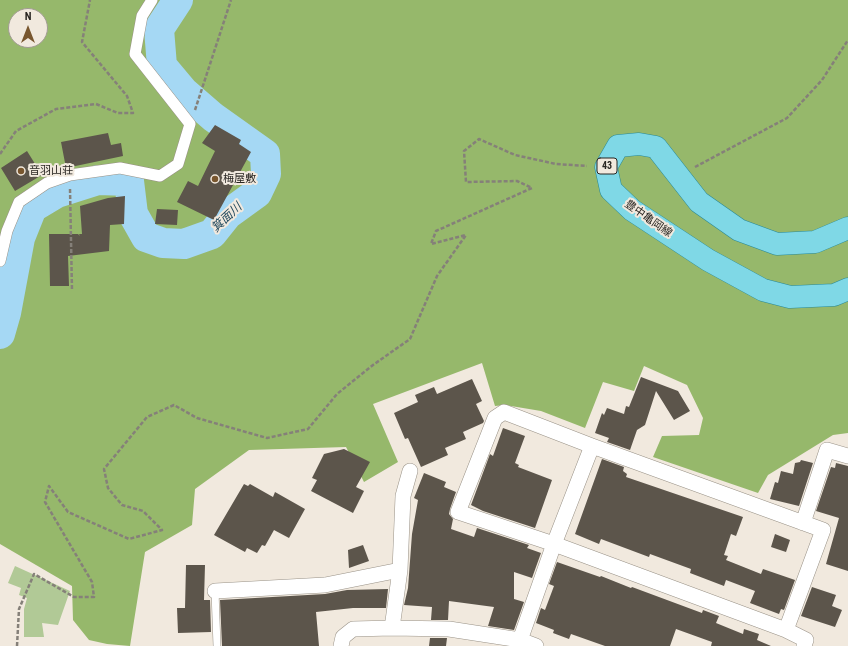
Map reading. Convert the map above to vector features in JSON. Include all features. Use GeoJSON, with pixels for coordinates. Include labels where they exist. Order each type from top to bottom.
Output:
{"type":"FeatureCollection","features":[{"type":"Feature","properties":{"kind":"main road","name":"43"},"geometry":{"type":"LineString","coordinates":[[606,167],[618,146],[639,144],[656,147],[700,202],[739,230],[777,244],[815,242],[848,228]]}},
{"type":"Feature","properties":{"kind":"main road","name":"豊中亀岡線"},"geometry":{"type":"LineString","coordinates":[[606,167],[611,190],[632,210],[708,260],[763,290],[790,297],[834,295],[848,289]]}},
{"type":"Feature","properties":{"kind":"street"},"geometry":{"type":"LineString","coordinates":[[0,262],[7,231],[19,202],[47,182],[70,175],[120,168],[160,176],[178,164],[190,124],[135,54],[142,16],[152,0]]}},
{"type":"Feature","properties":{"kind":"street"},"geometry":{"type":"LineString","coordinates":[[786,630],[823,530],[592,446],[504,412],[494,418],[458,512],[554,544],[786,630],[806,640],[804,646]]}},
{"type":"Feature","properties":{"kind":"street"},"geometry":{"type":"LineString","coordinates":[[519,643],[554,544],[592,446]]}},
{"type":"Feature","properties":{"kind":"street"},"geometry":{"type":"LineString","coordinates":[[803,523],[827,450],[848,456]]}},
{"type":"Feature","properties":{"kind":"street"},"geometry":{"type":"LineString","coordinates":[[392,628],[400,570],[402,496],[410,471]]}},
{"type":"Feature","properties":{"kind":"street"},"geometry":{"type":"LineString","coordinates":[[215,590],[325,585],[400,570]]}},
{"type":"Feature","properties":{"kind":"street"},"geometry":{"type":"LineString","coordinates":[[341,646],[343,637],[353,629],[392,628],[449,629],[536,646]]}},
{"type":"Feature","properties":{"kind":"lane"},"geometry":{"type":"LineString","coordinates":[[215,590],[217,646]]}},
{"type":"Feature","properties":{"kind":"path"},"geometry":{"type":"LineString","coordinates":[[0,154],[16,131],[56,108],[96,104],[118,113],[133,113],[127,96],[82,42],[90,0]]}},
{"type":"Feature","properties":{"kind":"path"},"geometry":{"type":"LineString","coordinates":[[193,115],[202,92],[231,0]]}},
{"type":"Feature","properties":{"kind":"path"},"geometry":{"type":"LineString","coordinates":[[679,175],[787,118],[822,80],[848,40]]}},
{"type":"Feature","properties":{"kind":"path"},"geometry":{"type":"LineString","coordinates":[[17,646],[18,609],[34,574],[74,597],[94,597],[92,582],[45,502],[49,486],[68,512],[129,539],[162,530],[143,511],[122,505],[108,488],[104,470],[147,417],[174,405],[197,418],[267,438],[308,429],[337,394],[373,365],[410,339],[437,276],[466,235],[431,244],[436,231],[532,188],[517,181],[466,182],[464,151],[480,139],[521,157],[556,164],[606,167]]}},
{"type":"Feature","properties":{"kind":"path"},"geometry":{"type":"LineString","coordinates":[[70,198],[72,291]]}},
{"type":"Feature","properties":{"kind":"green space"},"geometry":{"type":"Polygon","coordinates":[[[0,0],[848,0],[848,433],[833,435],[768,475],[758,493],[653,457],[662,436],[699,435],[703,418],[687,385],[644,366],[634,391],[603,382],[585,428],[541,411],[505,405],[495,406],[482,363],[373,404],[398,462],[364,482],[346,447],[249,450],[195,489],[192,525],[145,552],[130,646],[107,644],[89,640],[73,620],[72,586],[0,544],[0,0]]]}},
{"type":"Feature","properties":{"kind":"green space"},"geometry":{"type":"Polygon","coordinates":[[[15,566],[70,591],[58,625],[42,623],[44,637],[24,637],[24,609],[27,598],[19,595],[21,588],[8,583],[15,566]]]}},
{"type":"Feature","properties":{"kind":"building"},"geometry":{"type":"Polygon","coordinates":[[[215,125],[241,140],[239,144],[251,152],[214,220],[177,202],[188,181],[198,186],[215,151],[202,143],[215,125]]]}},
{"type":"Feature","properties":{"kind":"building"},"geometry":{"type":"Polygon","coordinates":[[[108,133],[111,145],[121,143],[123,156],[66,168],[61,142],[108,133]]]}},
{"type":"Feature","properties":{"kind":"building","name":"音羽山荘"},"geometry":{"type":"Polygon","coordinates":[[[27,151],[42,175],[15,191],[1,168],[27,151]]]}},
{"type":"Feature","properties":{"kind":"building"},"geometry":{"type":"Polygon","coordinates":[[[125,196],[124,224],[110,225],[109,251],[68,256],[69,286],[50,286],[49,234],[78,234],[80,236],[79,234],[82,234],[80,206],[108,198],[125,196]]]}},
{"type":"Feature","properties":{"kind":"building"},"geometry":{"type":"Polygon","coordinates":[[[157,209],[178,210],[177,225],[155,224],[157,209]]]}},
{"type":"Feature","properties":{"kind":"building"},"geometry":{"type":"Polygon","coordinates":[[[641,377],[678,391],[690,411],[674,420],[656,391],[645,425],[637,430],[630,450],[607,442],[609,438],[595,433],[602,413],[604,415],[607,408],[624,414],[626,406],[629,407],[641,377]]]}},
{"type":"Feature","properties":{"kind":"building"},"geometry":{"type":"Polygon","coordinates":[[[472,379],[482,401],[476,404],[484,421],[483,423],[463,432],[466,439],[445,448],[448,455],[421,467],[408,438],[405,439],[394,413],[418,402],[415,395],[434,387],[437,394],[472,379]]]}},
{"type":"Feature","properties":{"kind":"building"},"geometry":{"type":"Polygon","coordinates":[[[503,428],[525,436],[515,463],[519,465],[518,467],[552,480],[535,528],[483,511],[471,505],[490,454],[493,456],[503,428]]]}},
{"type":"Feature","properties":{"kind":"building"},"geometry":{"type":"Polygon","coordinates":[[[344,449],[370,462],[356,487],[364,491],[353,513],[311,491],[317,480],[312,478],[324,454],[344,449]]]}},
{"type":"Feature","properties":{"kind":"building"},"geometry":{"type":"Polygon","coordinates":[[[602,459],[624,467],[623,471],[627,474],[626,477],[743,517],[736,536],[731,534],[724,555],[728,556],[726,560],[761,574],[763,569],[795,580],[784,610],[781,609],[779,614],[750,603],[755,591],[726,580],[724,586],[690,573],[691,569],[650,554],[649,557],[601,539],[599,544],[575,534],[602,459]]]}},
{"type":"Feature","properties":{"kind":"building"},"geometry":{"type":"Polygon","coordinates":[[[801,460],[813,463],[799,506],[770,499],[775,482],[778,483],[781,471],[793,474],[795,463],[800,462],[801,460]]]}},
{"type":"Feature","properties":{"kind":"building"},"geometry":{"type":"Polygon","coordinates":[[[836,463],[848,466],[848,571],[826,564],[839,518],[816,511],[831,467],[835,468],[836,463]]]}},
{"type":"Feature","properties":{"kind":"building"},"geometry":{"type":"Polygon","coordinates":[[[424,473],[446,482],[444,487],[456,492],[449,514],[453,519],[451,529],[474,537],[477,528],[529,545],[527,548],[541,553],[532,578],[514,572],[514,599],[524,602],[514,630],[488,626],[494,607],[449,601],[448,620],[431,620],[432,607],[404,605],[408,588],[412,534],[418,500],[414,498],[424,473]]]}},
{"type":"Feature","properties":{"kind":"building"},"geometry":{"type":"Polygon","coordinates":[[[244,484],[248,486],[250,484],[273,497],[275,492],[305,509],[289,538],[274,530],[265,546],[262,545],[257,553],[247,548],[245,552],[214,535],[244,484]]]}},
{"type":"Feature","properties":{"kind":"building"},"geometry":{"type":"Polygon","coordinates":[[[775,534],[790,540],[786,552],[771,547],[775,534]]]}},
{"type":"Feature","properties":{"kind":"building"},"geometry":{"type":"Polygon","coordinates":[[[363,545],[369,561],[349,568],[348,550],[363,545]]]}},
{"type":"Feature","properties":{"kind":"building"},"geometry":{"type":"Polygon","coordinates":[[[557,562],[600,577],[601,576],[702,613],[703,610],[719,616],[716,623],[743,634],[744,629],[759,634],[757,640],[771,646],[711,646],[712,642],[676,629],[670,646],[605,646],[571,634],[569,639],[553,633],[554,630],[536,623],[541,608],[545,610],[554,586],[549,584],[557,562]]]}},
{"type":"Feature","properties":{"kind":"building"},"geometry":{"type":"Polygon","coordinates":[[[186,565],[205,565],[204,600],[210,600],[211,632],[178,633],[177,608],[185,608],[186,565]]]}},
{"type":"Feature","properties":{"kind":"building"},"geometry":{"type":"Polygon","coordinates":[[[812,587],[836,595],[832,606],[842,610],[835,627],[801,616],[812,587]]]}},
{"type":"Feature","properties":{"kind":"building"},"geometry":{"type":"Polygon","coordinates":[[[388,589],[386,608],[353,608],[316,612],[319,646],[222,646],[220,600],[325,594],[347,590],[388,589]]]}},
{"type":"Feature","properties":{"kind":"building"},"geometry":{"type":"Polygon","coordinates":[[[430,638],[447,638],[446,646],[429,646],[430,638]]]}},
{"type":"Feature","properties":{"kind":"waterway","name":"箕面川"},"geometry":{"type":"LineString","coordinates":[[0,334],[6,313],[20,238],[32,208],[57,193],[98,180],[129,181],[133,214],[146,237],[163,243],[184,244],[212,234],[228,214],[257,193],[266,174],[265,154],[213,117],[183,91],[162,66],[159,29],[178,0]]}},
{"type":"Feature","properties":{"kind":"place","name":"音羽山荘"},"geometry":{"type":"Point","coordinates":[21,171]}},
{"type":"Feature","properties":{"kind":"place","name":"梅屋敷"},"geometry":{"type":"Point","coordinates":[215,179]}}]}
